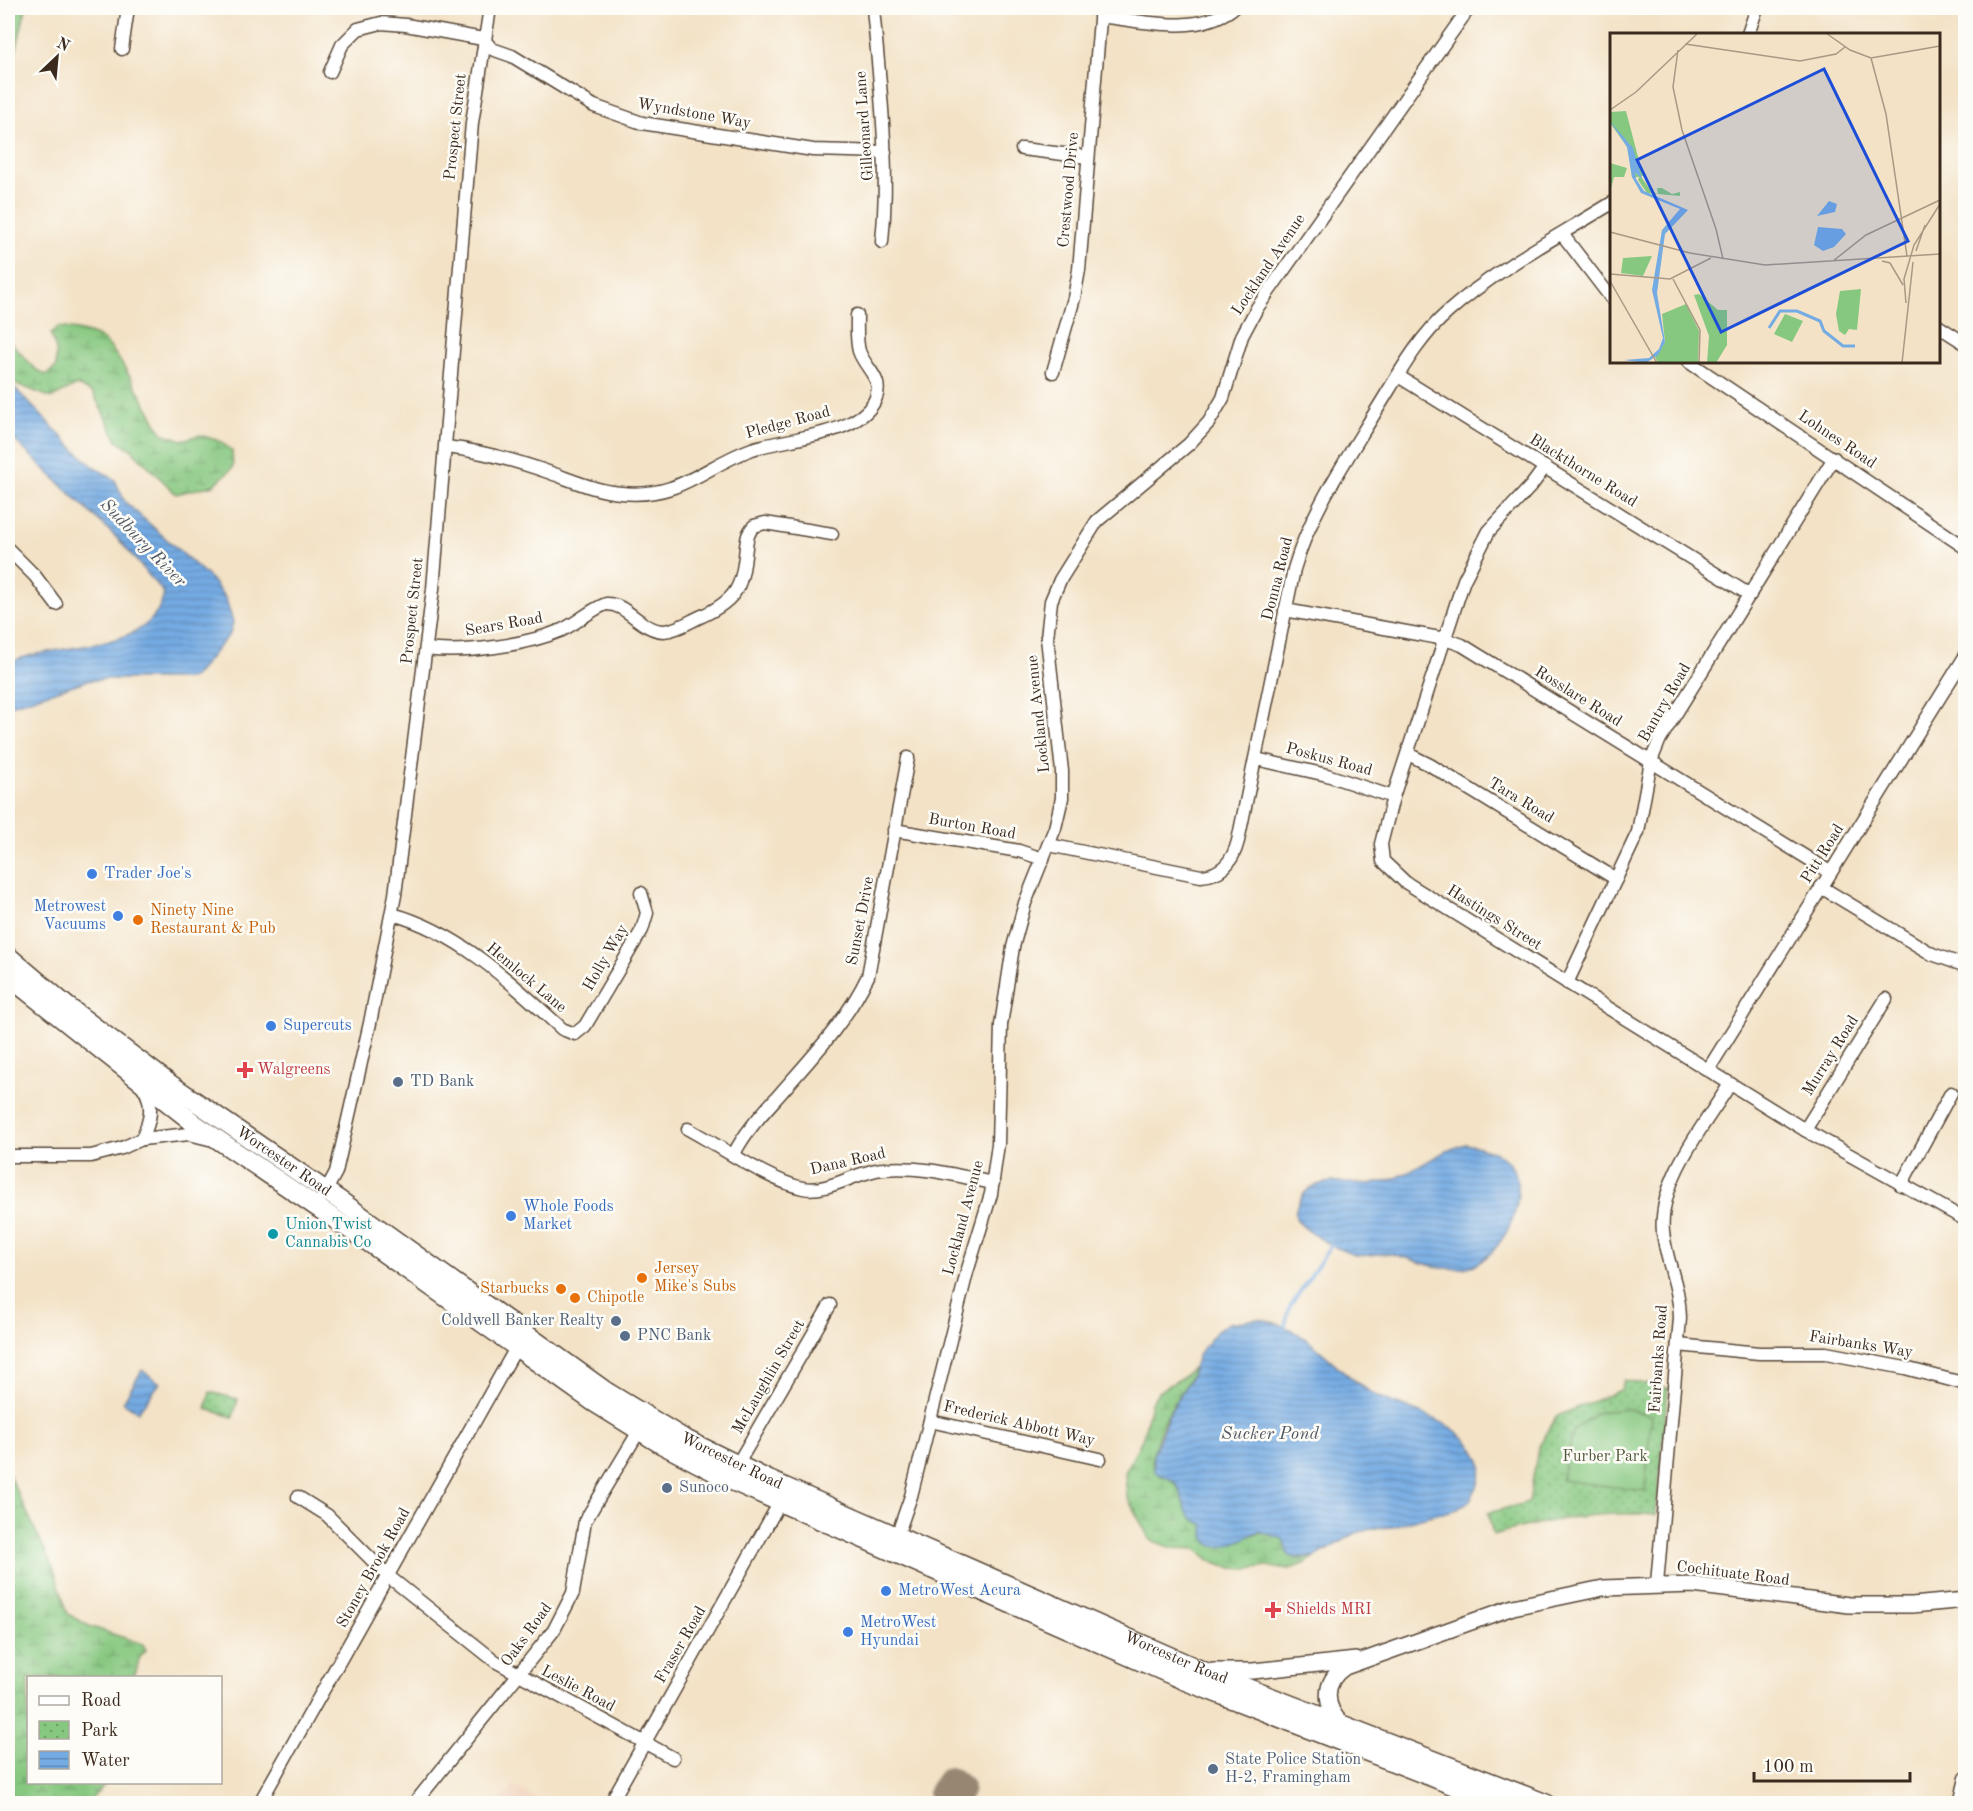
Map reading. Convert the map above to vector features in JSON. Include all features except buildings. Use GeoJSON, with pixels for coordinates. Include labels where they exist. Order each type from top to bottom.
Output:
{"type":"FeatureCollection","features":[{"type":"Feature","properties":{"kind":"highway","name":"Worcester Road"},"geometry":{"type":"LineString","coordinates":[[8,956],[137,1060],[631,1407],[683,1438],[737,1465],[1201,1670],[1547,1803]]}},
{"type":"Feature","properties":{"kind":"highway","name":"Worcester Road"},"geometry":{"type":"LineString","coordinates":[[8,976],[140,1084],[220,1142],[639,1431],[723,1477],[1193,1684],[1501,1803]]}},
{"type":"Feature","properties":{"kind":"main road","name":"Cochituate Road"},"geometry":{"type":"LineString","coordinates":[[1343,1725],[1330,1707],[1328,1692],[1339,1671],[1362,1659],[1532,1602],[1586,1590],[1657,1584],[1710,1587],[1849,1605],[1912,1605],[1965,1600]]}},
{"type":"Feature","properties":{"kind":"main road","name":"Cochituate Road"},"geometry":{"type":"LineString","coordinates":[[1201,1670],[1244,1672],[1362,1659]]}},
{"type":"Feature","properties":{"kind":"street"},"geometry":{"type":"LineString","coordinates":[[122,49],[128,8]]}},
{"type":"Feature","properties":{"kind":"street","name":"Prospect Street"},"geometry":{"type":"LineString","coordinates":[[316,1207],[327,1192],[340,1156],[392,914],[426,649],[446,447],[470,142],[483,39],[490,8]]}},
{"type":"Feature","properties":{"kind":"street","name":"Gilleonard Lane"},"geometry":{"type":"LineString","coordinates":[[873,8],[885,152],[886,195],[882,242]]}},
{"type":"Feature","properties":{"kind":"street"},"geometry":{"type":"LineString","coordinates":[[1101,12],[1187,24],[1211,20],[1233,8]]}},
{"type":"Feature","properties":{"kind":"street","name":"Lockland Avenue"},"geometry":{"type":"LineString","coordinates":[[897,1536],[911,1496],[967,1272],[993,1183],[999,1144],[1003,1009],[1018,926],[1059,812],[1062,784],[1047,638],[1048,614],[1055,590],[1097,521],[1189,444],[1209,422],[1223,398],[1242,336],[1257,308],[1469,8]]}},
{"type":"Feature","properties":{"kind":"street"},"geometry":{"type":"LineString","coordinates":[[1748,33],[1757,8]]}},
{"type":"Feature","properties":{"kind":"street","name":"Crestwood Drive"},"geometry":{"type":"LineString","coordinates":[[1053,372],[1077,284],[1101,12]]}},
{"type":"Feature","properties":{"kind":"street"},"geometry":{"type":"LineString","coordinates":[[330,72],[342,45],[358,29],[369,25],[406,25],[483,39]]}},
{"type":"Feature","properties":{"kind":"street","name":"Wyndstone Way"},"geometry":{"type":"LineString","coordinates":[[483,39],[492,50],[512,56],[594,106],[642,123],[813,150],[885,152]]}},
{"type":"Feature","properties":{"kind":"street"},"geometry":{"type":"LineString","coordinates":[[1022,149],[1088,157]]}},
{"type":"Feature","properties":{"kind":"street","name":"Donna Road"},"geometry":{"type":"LineString","coordinates":[[1048,845],[1190,874],[1210,875],[1218,872],[1235,851],[1298,555],[1317,510],[1398,376],[1428,332],[1459,302],[1610,204]]}},
{"type":"Feature","properties":{"kind":"street"},"geometry":{"type":"LineString","coordinates":[[1562,234],[1610,298]]}},
{"type":"Feature","properties":{"kind":"street","name":"Pledge Road"},"geometry":{"type":"LineString","coordinates":[[446,447],[484,452],[576,483],[615,493],[653,492],[680,485],[750,450],[823,433],[866,412],[875,400],[878,384],[858,349],[857,315]]}},
{"type":"Feature","properties":{"kind":"street"},"geometry":{"type":"LineString","coordinates":[[1940,327],[1965,344]]}},
{"type":"Feature","properties":{"kind":"street","name":"Lohnes Road"},"geometry":{"type":"LineString","coordinates":[[1691,363],[1965,548]]}},
{"type":"Feature","properties":{"kind":"street","name":"Blackthorne Road"},"geometry":{"type":"LineString","coordinates":[[1398,376],[1750,595]]}},
{"type":"Feature","properties":{"kind":"street","name":"Bantry Road"},"geometry":{"type":"LineString","coordinates":[[1567,983],[1641,822],[1651,761],[1660,739],[1834,458]]}},
{"type":"Feature","properties":{"kind":"street","name":"Hastings Street"},"geometry":{"type":"LineString","coordinates":[[1545,467],[1481,543],[1469,567],[1393,797],[1381,844],[1383,861],[1405,882],[1730,1084],[1805,1130],[1965,1220]]}},
{"type":"Feature","properties":{"kind":"street","name":"Sears Road"},"geometry":{"type":"LineString","coordinates":[[426,649],[458,650],[540,637],[571,626],[606,604],[616,606],[653,629],[676,629],[719,608],[732,598],[741,580],[748,535],[754,526],[765,523],[832,534]]}},
{"type":"Feature","properties":{"kind":"street"},"geometry":{"type":"LineString","coordinates":[[8,549],[42,584],[56,604]]}},
{"type":"Feature","properties":{"kind":"street","name":"Rosslare Road"},"geometry":{"type":"LineString","coordinates":[[1285,610],[1445,639],[1470,650],[1830,872]]}},
{"type":"Feature","properties":{"kind":"street","name":"Pitt Road"},"geometry":{"type":"LineString","coordinates":[[1708,1070],[1965,655]]}},
{"type":"Feature","properties":{"kind":"street","name":"Tara Road"},"geometry":{"type":"LineString","coordinates":[[1408,754],[1430,765],[1616,879]]}},
{"type":"Feature","properties":{"kind":"street","name":"Sunset Drive"},"geometry":{"type":"LineString","coordinates":[[734,1154],[751,1127],[833,1033],[860,992],[872,960],[908,758]]}},
{"type":"Feature","properties":{"kind":"street","name":"Poskus Road"},"geometry":{"type":"LineString","coordinates":[[1256,759],[1327,775],[1393,797]]}},
{"type":"Feature","properties":{"kind":"street","name":"Burton Road"},"geometry":{"type":"LineString","coordinates":[[894,830],[1019,851],[1043,858]]}},
{"type":"Feature","properties":{"kind":"street"},"geometry":{"type":"LineString","coordinates":[[1821,887],[1932,954],[1965,966]]}},
{"type":"Feature","properties":{"kind":"street","name":"Holly Way"},"geometry":{"type":"LineString","coordinates":[[575,1034],[585,1026],[642,930],[647,913],[641,893]]}},
{"type":"Feature","properties":{"kind":"street","name":"Hemlock Lane"},"geometry":{"type":"LineString","coordinates":[[392,914],[420,924],[479,958],[504,976],[562,1029],[575,1034]]}},
{"type":"Feature","properties":{"kind":"street","name":"Murray Road"},"geometry":{"type":"LineString","coordinates":[[1805,1130],[1886,999]]}},
{"type":"Feature","properties":{"kind":"street"},"geometry":{"type":"LineString","coordinates":[[140,1084],[151,1104],[150,1116],[142,1139]]}},
{"type":"Feature","properties":{"kind":"street","name":"Fairbanks Road"},"geometry":{"type":"LineString","coordinates":[[1657,1584],[1680,1304],[1663,1234],[1664,1210],[1674,1176],[1730,1084]]}},
{"type":"Feature","properties":{"kind":"street"},"geometry":{"type":"LineString","coordinates":[[1901,1185],[1951,1093]]}},
{"type":"Feature","properties":{"kind":"street","name":"Dana Road"},"geometry":{"type":"LineString","coordinates":[[688,1129],[777,1178],[806,1188],[826,1186],[873,1170],[890,1168],[924,1170],[993,1183]]}},
{"type":"Feature","properties":{"kind":"street"},"geometry":{"type":"LineString","coordinates":[[8,1156],[97,1155],[142,1139],[189,1134],[220,1142]]}},
{"type":"Feature","properties":{"kind":"street","name":"McLaughlin Street"},"geometry":{"type":"LineString","coordinates":[[737,1465],[830,1305]]}},
{"type":"Feature","properties":{"kind":"street","name":"Fairbanks Way"},"geometry":{"type":"LineString","coordinates":[[1678,1345],[1759,1353],[1826,1353],[1905,1368],[1965,1384]]}},
{"type":"Feature","properties":{"kind":"street","name":"Stoney Brook Road"},"geometry":{"type":"LineString","coordinates":[[259,1803],[516,1348]]}},
{"type":"Feature","properties":{"kind":"street","name":"Frederick Abbott Way"},"geometry":{"type":"LineString","coordinates":[[930,1420],[1100,1459]]}},
{"type":"Feature","properties":{"kind":"street","name":"Oaks Road"},"geometry":{"type":"LineString","coordinates":[[414,1803],[518,1676],[564,1613],[576,1579],[585,1521],[639,1431]]}},
{"type":"Feature","properties":{"kind":"street","name":"Leslie Road"},"geometry":{"type":"LineString","coordinates":[[298,1497],[327,1515],[388,1576],[495,1661],[518,1676],[673,1758]]}},
{"type":"Feature","properties":{"kind":"street","name":"Fraser Road"},"geometry":{"type":"LineString","coordinates":[[610,1803],[780,1502]]}},
{"type":"Feature","properties":{"kind":"street"},"geometry":{"type":"LineString","coordinates":[[1960,1803],[1965,1778]]}},
{"type":"Feature","properties":{"kind":"shaded area"},"geometry":{"type":"Polygon","coordinates":[[[513,1785],[546,1803],[499,1803],[513,1785]]]}},
{"type":"Feature","properties":{"kind":"green space"},"geometry":{"type":"Polygon","coordinates":[[[8,8],[26,8],[8,85],[8,8]]]}},
{"type":"Feature","properties":{"kind":"green space"},"geometry":{"type":"Polygon","coordinates":[[[58,327],[86,332],[102,339],[125,368],[162,433],[182,440],[200,435],[220,441],[232,451],[233,468],[214,485],[176,494],[132,450],[117,440],[93,393],[77,385],[52,398],[8,381],[8,339],[35,369],[46,375],[56,367],[56,350],[51,334],[58,327]]]}},
{"type":"Feature","properties":{"kind":"green space"},"geometry":{"type":"Polygon","coordinates":[[[1193,1367],[1189,1379],[1161,1430],[1152,1465],[1161,1476],[1173,1481],[1177,1486],[1190,1515],[1205,1526],[1204,1537],[1213,1544],[1222,1546],[1261,1532],[1271,1533],[1283,1539],[1288,1555],[1301,1559],[1315,1557],[1306,1563],[1287,1570],[1267,1566],[1249,1569],[1232,1568],[1211,1561],[1196,1549],[1172,1548],[1150,1540],[1127,1497],[1125,1473],[1143,1437],[1151,1403],[1158,1392],[1183,1377],[1193,1367]]]}},
{"type":"Feature","properties":{"kind":"green space","name":"Furber Park"},"geometry":{"type":"Polygon","coordinates":[[[1624,1380],[1668,1388],[1656,1515],[1594,1515],[1533,1525],[1493,1535],[1488,1513],[1529,1502],[1538,1448],[1557,1416],[1621,1390],[1624,1380]]]}},
{"type":"Feature","properties":{"kind":"green space"},"geometry":{"type":"Polygon","coordinates":[[[210,1392],[238,1399],[233,1417],[206,1409],[210,1392]]]}},
{"type":"Feature","properties":{"kind":"green space"},"geometry":{"type":"Polygon","coordinates":[[[1629,1409],[1651,1416],[1645,1491],[1561,1480],[1574,1430],[1599,1412],[1629,1409]]]}},
{"type":"Feature","properties":{"kind":"green space"},"geometry":{"type":"Polygon","coordinates":[[[8,1473],[54,1569],[68,1614],[89,1626],[143,1644],[146,1650],[140,1657],[134,1676],[27,1676],[27,1784],[105,1784],[88,1803],[8,1803],[8,1473]]]}},
{"type":"Feature","properties":{"kind":"water","name":"Sudbury River"},"geometry":{"type":"Polygon","coordinates":[[[8,381],[73,448],[93,466],[115,480],[125,502],[211,579],[226,599],[233,622],[230,634],[197,674],[189,679],[86,681],[8,706],[8,664],[26,657],[98,644],[141,628],[156,613],[164,593],[118,539],[8,434],[8,381]]]}},
{"type":"Feature","properties":{"kind":"water"},"geometry":{"type":"Polygon","coordinates":[[[1466,1144],[1488,1150],[1504,1158],[1515,1174],[1518,1189],[1511,1222],[1503,1237],[1493,1251],[1481,1261],[1468,1267],[1439,1267],[1387,1253],[1362,1256],[1352,1254],[1315,1235],[1296,1219],[1299,1202],[1314,1186],[1334,1182],[1376,1184],[1384,1182],[1406,1174],[1455,1147],[1466,1144]]]}},
{"type":"Feature","properties":{"kind":"water","name":"Sucker Pond"},"geometry":{"type":"Polygon","coordinates":[[[1258,1319],[1276,1323],[1305,1339],[1372,1393],[1441,1422],[1462,1436],[1479,1457],[1482,1466],[1477,1487],[1470,1500],[1458,1509],[1393,1527],[1375,1528],[1356,1533],[1315,1557],[1293,1558],[1288,1555],[1283,1539],[1259,1531],[1231,1544],[1215,1546],[1209,1544],[1205,1538],[1203,1524],[1186,1511],[1182,1495],[1175,1483],[1155,1472],[1153,1455],[1169,1414],[1190,1379],[1199,1353],[1217,1331],[1229,1323],[1258,1319]]]}},
{"type":"Feature","properties":{"kind":"water"},"geometry":{"type":"Polygon","coordinates":[[[142,1370],[160,1383],[138,1412],[123,1402],[142,1370]]]}},
{"type":"Feature","properties":{"kind":"waterway"},"geometry":{"type":"LineString","coordinates":[[1285,1326],[1290,1306],[1332,1244]]}},
{"type":"Feature","properties":{"kind":"taxiway"},"geometry":{"type":"LineString","coordinates":[[950,1781],[960,1788],[953,1799],[942,1792],[950,1781]]}},
{"type":"Feature","properties":{"kind":"place","name":"Trader Joe's"},"geometry":{"type":"Point","coordinates":[92,874]}},
{"type":"Feature","properties":{"kind":"place","name":"Metrowest Vacuums"},"geometry":{"type":"Point","coordinates":[118,916]}},
{"type":"Feature","properties":{"kind":"place","name":"Ninety Nine Restaurant & Pub"},"geometry":{"type":"Point","coordinates":[138,920]}},
{"type":"Feature","properties":{"kind":"place","name":"Supercuts"},"geometry":{"type":"Point","coordinates":[271,1026]}},
{"type":"Feature","properties":{"kind":"place","name":"Walgreens"},"geometry":{"type":"Point","coordinates":[245,1070]}},
{"type":"Feature","properties":{"kind":"place","name":"TD Bank"},"geometry":{"type":"Point","coordinates":[398,1082]}},
{"type":"Feature","properties":{"kind":"place","name":"Whole Foods Market"},"geometry":{"type":"Point","coordinates":[511,1216]}},
{"type":"Feature","properties":{"kind":"place","name":"Union Twist Cannabis Co"},"geometry":{"type":"Point","coordinates":[273,1234]}},
{"type":"Feature","properties":{"kind":"place","name":"Jersey Mike's Subs"},"geometry":{"type":"Point","coordinates":[642,1278]}},
{"type":"Feature","properties":{"kind":"place","name":"Starbucks"},"geometry":{"type":"Point","coordinates":[561,1289]}},
{"type":"Feature","properties":{"kind":"place","name":"Chipotle"},"geometry":{"type":"Point","coordinates":[575,1298]}},
{"type":"Feature","properties":{"kind":"place","name":"Coldwell Banker Realty"},"geometry":{"type":"Point","coordinates":[616,1321]}},
{"type":"Feature","properties":{"kind":"place","name":"PNC Bank"},"geometry":{"type":"Point","coordinates":[625,1336]}},
{"type":"Feature","properties":{"kind":"place","name":"Sunoco"},"geometry":{"type":"Point","coordinates":[667,1488]}},
{"type":"Feature","properties":{"kind":"place","name":"MetroWest Acura"},"geometry":{"type":"Point","coordinates":[886,1591]}},
{"type":"Feature","properties":{"kind":"place","name":"Shields MRI"},"geometry":{"type":"Point","coordinates":[1273,1610]}},
{"type":"Feature","properties":{"kind":"place","name":"MetroWest Hyundai"},"geometry":{"type":"Point","coordinates":[848,1632]}},
{"type":"Feature","properties":{"kind":"place","name":"State Police Station H-2, Framingham"},"geometry":{"type":"Point","coordinates":[1213,1769]}}]}
